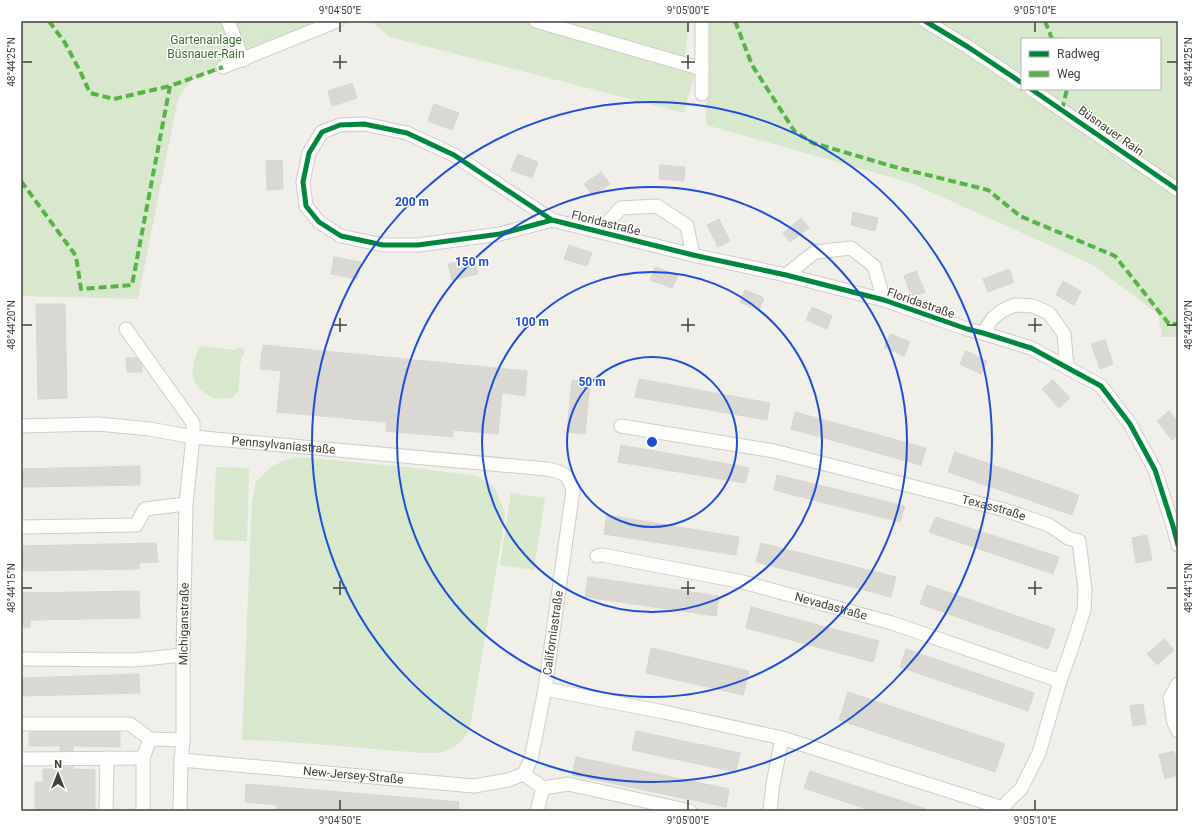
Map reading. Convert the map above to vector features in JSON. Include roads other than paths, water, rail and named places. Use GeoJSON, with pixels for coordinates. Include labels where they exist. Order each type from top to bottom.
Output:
{"type":"FeatureCollection","features":[{"type":"Feature","properties":{"kind":"street"},"geometry":{"type":"LineString","coordinates":[[228,21],[243,60]]}},
{"type":"Feature","properties":{"kind":"street"},"geometry":{"type":"LineString","coordinates":[[223,67],[337,21]]}},
{"type":"Feature","properties":{"kind":"street"},"geometry":{"type":"LineString","coordinates":[[536,21],[702,69]]}},
{"type":"Feature","properties":{"kind":"street"},"geometry":{"type":"LineString","coordinates":[[702,21],[702,94]]}},
{"type":"Feature","properties":{"kind":"street"},"geometry":{"type":"LineString","coordinates":[[925,21],[968,47],[1021,82]]}},
{"type":"Feature","properties":{"kind":"street","name":"Büsnauer Rain"},"geometry":{"type":"LineString","coordinates":[[1032,90],[1178,190]]}},
{"type":"Feature","properties":{"kind":"street","name":"Floridastraße"},"geometry":{"type":"LineString","coordinates":[[552,220],[500,234],[418,245],[383,245],[341,236],[319,222],[306,206],[303,182],[309,153],[322,132],[340,125],[364,124],[407,133],[454,155],[552,220],[693,255],[786,274],[884,300],[967,329],[1031,348],[1100,386],[1130,424],[1155,470],[1174,526],[1178,545]]}},
{"type":"Feature","properties":{"kind":"street","name":"Floridastraße"},"geometry":{"type":"LineString","coordinates":[[600,231],[621,208],[657,206],[686,226],[693,255]]}},
{"type":"Feature","properties":{"kind":"street","name":"Floridastraße"},"geometry":{"type":"LineString","coordinates":[[786,274],[815,252],[851,248],[874,266],[884,300]]}},
{"type":"Feature","properties":{"kind":"street"},"geometry":{"type":"LineString","coordinates":[[983,333],[993,318],[1003,310],[1015,305],[1033,306],[1049,313],[1064,334],[1067,367]]}},
{"type":"Feature","properties":{"kind":"street","name":"Michiganstraße"},"geometry":{"type":"LineString","coordinates":[[126,329],[194,423],[186,504],[183,740],[180,811]]}},
{"type":"Feature","properties":{"kind":"street","name":"Pennsylvaniastraße"},"geometry":{"type":"LineString","coordinates":[[21,426],[98,424],[150,429],[193,437],[547,469],[555,470],[564,474],[570,480],[573,490]]}},
{"type":"Feature","properties":{"kind":"street","name":"Texasstraße"},"geometry":{"type":"LineString","coordinates":[[621,426],[774,451],[1005,510],[1049,525],[1068,538],[1078,541],[1085,590],[1084,610],[1060,681],[1039,753],[1022,789],[1009,800],[1004,810]]}},
{"type":"Feature","properties":{"kind":"street","name":"Californiastraße"},"geometry":{"type":"LineString","coordinates":[[524,774],[531,760],[545,689],[573,490]]}},
{"type":"Feature","properties":{"kind":"street"},"geometry":{"type":"LineString","coordinates":[[21,527],[136,525],[145,509],[186,504]]}},
{"type":"Feature","properties":{"kind":"street","name":"Nevadastraße"},"geometry":{"type":"LineString","coordinates":[[597,556],[602,555],[743,582],[766,588],[896,624],[1060,681]]}},
{"type":"Feature","properties":{"kind":"street"},"geometry":{"type":"LineString","coordinates":[[21,659],[134,660],[183,655]]}},
{"type":"Feature","properties":{"kind":"street"},"geometry":{"type":"LineString","coordinates":[[1178,684],[1170,698],[1174,723],[1178,731]]}},
{"type":"Feature","properties":{"kind":"street"},"geometry":{"type":"LineString","coordinates":[[545,689],[664,712],[782,738],[1004,810]]}},
{"type":"Feature","properties":{"kind":"street"},"geometry":{"type":"LineString","coordinates":[[21,724],[130,724],[150,739],[183,740]]}},
{"type":"Feature","properties":{"kind":"street"},"geometry":{"type":"LineString","coordinates":[[770,811],[773,784],[782,738]]}},
{"type":"Feature","properties":{"kind":"street"},"geometry":{"type":"LineString","coordinates":[[143,811],[143,758],[150,739]]}},
{"type":"Feature","properties":{"kind":"street"},"geometry":{"type":"LineString","coordinates":[[106,758],[106,811]]}},
{"type":"Feature","properties":{"kind":"street"},"geometry":{"type":"LineString","coordinates":[[21,759],[143,758]]}},
{"type":"Feature","properties":{"kind":"street","name":"New-Jersey-Straße"},"geometry":{"type":"LineString","coordinates":[[181,760],[474,786],[508,780],[524,774]]}},
{"type":"Feature","properties":{"kind":"street"},"geometry":{"type":"LineString","coordinates":[[524,774],[543,788],[568,784],[690,811]]}},
{"type":"Feature","properties":{"kind":"street"},"geometry":{"type":"LineString","coordinates":[[537,811],[543,788]]}},
{"type":"Feature","properties":{"kind":"park label","name":"Gartenanlage Büsnauer-Rain"},"geometry":{"type":"Point","coordinates":[206,47]}}]}
